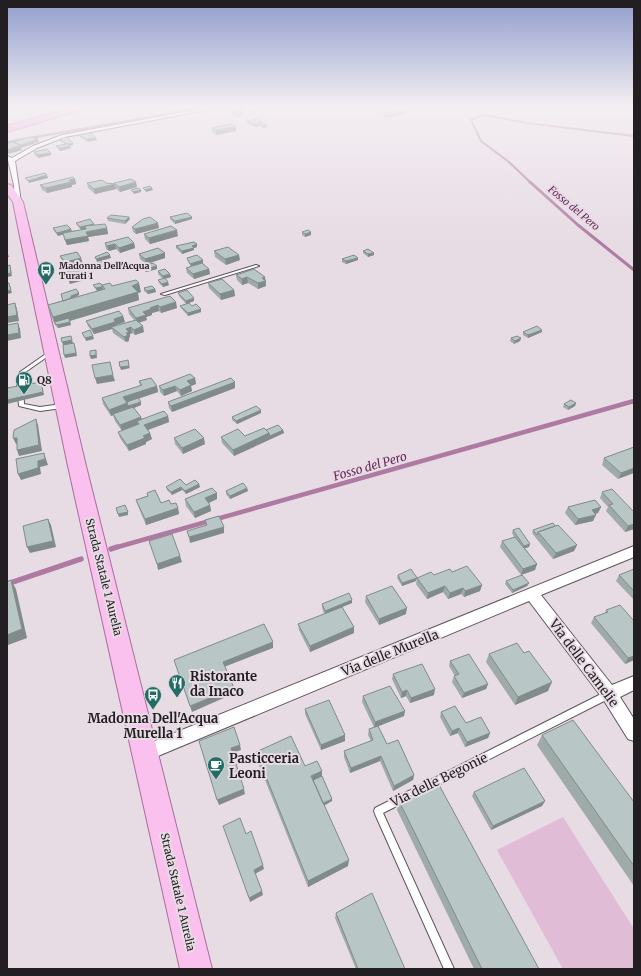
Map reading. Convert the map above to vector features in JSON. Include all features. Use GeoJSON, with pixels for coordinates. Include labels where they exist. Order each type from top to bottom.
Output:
{"type":"FeatureCollection","features":[{"type":"Feature","properties":{"kind":"main road","name":"Strada Statale 1 Aurelia"},"geometry":{"type":"LineString","coordinates":[[12,195],[52,352],[196,969]]}},
{"type":"Feature","properties":{"kind":"street"},"geometry":{"type":"LineString","coordinates":[[12,195],[17,185],[10,163],[27,152]]}},
{"type":"Feature","properties":{"kind":"street","name":"Via delle Murella"},"geometry":{"type":"LineString","coordinates":[[146,753],[634,552]]}},
{"type":"Feature","properties":{"kind":"street","name":"Via delle Camelie"},"geometry":{"type":"LineString","coordinates":[[532,594],[609,694],[634,733]]}},
{"type":"Feature","properties":{"kind":"street","name":"Via delle Begonie"},"geometry":{"type":"LineString","coordinates":[[609,694],[634,683]]}},
{"type":"Feature","properties":{"kind":"lane"},"geometry":{"type":"LineString","coordinates":[[163,294],[257,266]]}},
{"type":"Feature","properties":{"kind":"lane"},"geometry":{"type":"LineString","coordinates":[[52,352],[22,372],[20,385],[21,405],[40,409],[64,406]]}},
{"type":"Feature","properties":{"kind":"lane","name":"Via delle Begonie"},"geometry":{"type":"LineString","coordinates":[[449,969],[378,811],[609,694]]}},
{"type":"Feature","properties":{"kind":"shaded area"},"geometry":{"type":"Polygon","coordinates":[[[563,817],[634,929],[634,969],[563,969],[497,850],[563,817]]]}},
{"type":"Feature","properties":{"kind":"building"},"geometry":{"type":"Polygon","coordinates":[[[34,152],[50,152],[51,153],[38,155],[34,152]]]}},
{"type":"Feature","properties":{"kind":"building"},"geometry":{"type":"Polygon","coordinates":[[[45,173],[47,175],[28,181],[25,178],[45,173]]]}},
{"type":"Feature","properties":{"kind":"building"},"geometry":{"type":"Polygon","coordinates":[[[73,177],[75,179],[69,180],[71,182],[46,188],[40,185],[73,177]]]}},
{"type":"Feature","properties":{"kind":"building"},"geometry":{"type":"Polygon","coordinates":[[[131,179],[136,182],[119,187],[114,183],[131,179]]]}},
{"type":"Feature","properties":{"kind":"building"},"geometry":{"type":"Polygon","coordinates":[[[102,180],[106,183],[115,184],[94,189],[87,183],[102,180]]]}},
{"type":"Feature","properties":{"kind":"building"},"geometry":{"type":"Polygon","coordinates":[[[150,186],[152,188],[145,190],[143,188],[150,186]]]}},
{"type":"Feature","properties":{"kind":"building"},"geometry":{"type":"Polygon","coordinates":[[[138,188],[141,190],[133,192],[131,190],[138,188]]]}},
{"type":"Feature","properties":{"kind":"building"},"geometry":{"type":"Polygon","coordinates":[[[187,213],[192,217],[175,221],[170,217],[187,213]]]}},
{"type":"Feature","properties":{"kind":"building"},"geometry":{"type":"Polygon","coordinates":[[[111,215],[129,217],[125,221],[107,218],[111,215]]]}},
{"type":"Feature","properties":{"kind":"building"},"geometry":{"type":"Polygon","coordinates":[[[150,217],[158,223],[135,229],[132,227],[143,219],[150,217]]]}},
{"type":"Feature","properties":{"kind":"building"},"geometry":{"type":"Polygon","coordinates":[[[90,219],[94,224],[80,227],[76,223],[90,219]]]}},
{"type":"Feature","properties":{"kind":"building"},"geometry":{"type":"Polygon","coordinates":[[[105,224],[107,228],[86,232],[88,236],[65,240],[63,233],[86,229],[85,226],[105,224]]]}},
{"type":"Feature","properties":{"kind":"building"},"geometry":{"type":"Polygon","coordinates":[[[67,225],[71,229],[57,233],[53,228],[67,225]]]}},
{"type":"Feature","properties":{"kind":"building"},"geometry":{"type":"Polygon","coordinates":[[[171,226],[177,230],[149,238],[144,234],[171,226]]]}},
{"type":"Feature","properties":{"kind":"building"},"geometry":{"type":"Polygon","coordinates":[[[308,230],[311,232],[305,234],[302,232],[308,230]]]}},
{"type":"Feature","properties":{"kind":"building"},"geometry":{"type":"Polygon","coordinates":[[[128,237],[134,243],[119,248],[115,244],[107,246],[105,243],[128,237]]]}},
{"type":"Feature","properties":{"kind":"building"},"geometry":{"type":"Polygon","coordinates":[[[194,242],[197,244],[192,246],[194,248],[182,251],[176,246],[194,242]]]}},
{"type":"Feature","properties":{"kind":"building"},"geometry":{"type":"Polygon","coordinates":[[[228,247],[239,255],[225,259],[214,251],[228,247]]]}},
{"type":"Feature","properties":{"kind":"building"},"geometry":{"type":"Polygon","coordinates":[[[158,248],[165,253],[145,259],[139,254],[158,248]]]}},
{"type":"Feature","properties":{"kind":"building"},"geometry":{"type":"Polygon","coordinates":[[[368,249],[374,253],[368,254],[363,251],[368,249]]]}},
{"type":"Feature","properties":{"kind":"building"},"geometry":{"type":"Polygon","coordinates":[[[77,252],[81,258],[65,262],[60,256],[77,252]]]}},
{"type":"Feature","properties":{"kind":"building"},"geometry":{"type":"Polygon","coordinates":[[[107,252],[110,255],[96,259],[95,257],[107,252]]]}},
{"type":"Feature","properties":{"kind":"building"},"geometry":{"type":"Polygon","coordinates":[[[197,255],[203,260],[190,264],[187,258],[197,255]]]}},
{"type":"Feature","properties":{"kind":"building"},"geometry":{"type":"Polygon","coordinates":[[[354,255],[358,258],[346,261],[342,259],[354,255]]]}},
{"type":"Feature","properties":{"kind":"building"},"geometry":{"type":"Polygon","coordinates":[[[105,261],[107,264],[89,269],[82,270],[81,268],[105,261]]]}},
{"type":"Feature","properties":{"kind":"building"},"geometry":{"type":"Polygon","coordinates":[[[153,263],[157,266],[145,269],[142,266],[153,263]]]}},
{"type":"Feature","properties":{"kind":"building"},"geometry":{"type":"Polygon","coordinates":[[[202,263],[209,269],[193,274],[186,268],[202,263]]]}},
{"type":"Feature","properties":{"kind":"building"},"geometry":{"type":"Polygon","coordinates":[[[10,265],[11,273],[7,274],[7,266],[10,265]]]}},
{"type":"Feature","properties":{"kind":"building"},"geometry":{"type":"Polygon","coordinates":[[[80,268],[81,270],[89,268],[91,272],[68,279],[64,271],[80,268]]]}},
{"type":"Feature","properties":{"kind":"building"},"geometry":{"type":"Polygon","coordinates":[[[165,269],[170,274],[163,276],[158,271],[165,269]]]}},
{"type":"Feature","properties":{"kind":"building"},"geometry":{"type":"Polygon","coordinates":[[[254,269],[265,277],[262,278],[266,281],[258,283],[247,277],[242,279],[236,275],[254,269]]]}},
{"type":"Feature","properties":{"kind":"building"},"geometry":{"type":"Polygon","coordinates":[[[165,278],[168,282],[162,284],[158,280],[165,278]]]}},
{"type":"Feature","properties":{"kind":"building"},"geometry":{"type":"Polygon","coordinates":[[[222,279],[234,290],[220,294],[208,283],[222,279]]]}},
{"type":"Feature","properties":{"kind":"building"},"geometry":{"type":"Polygon","coordinates":[[[136,280],[139,283],[132,286],[138,292],[53,317],[48,305],[105,289],[102,285],[110,283],[112,286],[136,280]]]}},
{"type":"Feature","properties":{"kind":"building"},"geometry":{"type":"Polygon","coordinates":[[[7,283],[9,283],[11,290],[7,291],[7,283]]]}},
{"type":"Feature","properties":{"kind":"building"},"geometry":{"type":"Polygon","coordinates":[[[100,283],[102,287],[96,288],[93,285],[100,283]]]}},
{"type":"Feature","properties":{"kind":"building"},"geometry":{"type":"Polygon","coordinates":[[[152,286],[155,289],[147,291],[144,288],[152,286]]]}},
{"type":"Feature","properties":{"kind":"building"},"geometry":{"type":"Polygon","coordinates":[[[76,289],[79,293],[63,301],[61,294],[76,289]]]}},
{"type":"Feature","properties":{"kind":"building"},"geometry":{"type":"Polygon","coordinates":[[[187,290],[194,298],[186,301],[178,293],[187,290]]]}},
{"type":"Feature","properties":{"kind":"building"},"geometry":{"type":"Polygon","coordinates":[[[170,296],[176,302],[160,307],[158,305],[150,308],[151,309],[143,312],[146,315],[136,318],[128,308],[170,296]]]}},
{"type":"Feature","properties":{"kind":"building"},"geometry":{"type":"Polygon","coordinates":[[[15,303],[17,315],[7,317],[7,305],[15,303]]]}},
{"type":"Feature","properties":{"kind":"building"},"geometry":{"type":"Polygon","coordinates":[[[189,303],[192,306],[196,304],[201,309],[188,313],[180,306],[189,303]]]}},
{"type":"Feature","properties":{"kind":"building"},"geometry":{"type":"Polygon","coordinates":[[[119,311],[123,316],[114,319],[115,322],[92,329],[86,321],[119,311]]]}},
{"type":"Feature","properties":{"kind":"building"},"geometry":{"type":"Polygon","coordinates":[[[69,318],[70,322],[57,325],[54,322],[69,318]]]}},
{"type":"Feature","properties":{"kind":"building"},"geometry":{"type":"Polygon","coordinates":[[[136,320],[143,326],[134,330],[131,327],[126,329],[129,332],[126,333],[128,335],[124,337],[111,327],[136,320]]]}},
{"type":"Feature","properties":{"kind":"building"},"geometry":{"type":"Polygon","coordinates":[[[18,323],[19,333],[7,335],[7,325],[18,323]]]}},
{"type":"Feature","properties":{"kind":"building"},"geometry":{"type":"Polygon","coordinates":[[[537,326],[542,330],[528,335],[523,332],[537,326]]]}},
{"type":"Feature","properties":{"kind":"building"},"geometry":{"type":"Polygon","coordinates":[[[90,330],[93,336],[85,338],[82,333],[90,330]]]}},
{"type":"Feature","properties":{"kind":"building"},"geometry":{"type":"Polygon","coordinates":[[[71,336],[72,340],[62,342],[61,338],[71,336]]]}},
{"type":"Feature","properties":{"kind":"building"},"geometry":{"type":"Polygon","coordinates":[[[517,336],[521,338],[515,341],[511,338],[517,336]]]}},
{"type":"Feature","properties":{"kind":"building"},"geometry":{"type":"Polygon","coordinates":[[[74,343],[76,353],[64,355],[63,345],[74,343]]]}},
{"type":"Feature","properties":{"kind":"building"},"geometry":{"type":"Polygon","coordinates":[[[96,350],[96,355],[90,356],[90,351],[96,350]]]}},
{"type":"Feature","properties":{"kind":"building"},"geometry":{"type":"Polygon","coordinates":[[[128,360],[129,366],[120,367],[119,362],[128,360]]]}},
{"type":"Feature","properties":{"kind":"building"},"geometry":{"type":"Polygon","coordinates":[[[110,362],[113,375],[95,378],[92,365],[110,362]]]}},
{"type":"Feature","properties":{"kind":"building"},"geometry":{"type":"Polygon","coordinates":[[[190,374],[195,378],[187,381],[191,385],[180,390],[175,386],[163,390],[159,386],[190,374]]]}},
{"type":"Feature","properties":{"kind":"building"},"geometry":{"type":"Polygon","coordinates":[[[151,378],[157,386],[123,397],[127,403],[109,410],[102,398],[142,385],[139,381],[151,378]]]}},
{"type":"Feature","properties":{"kind":"building"},"geometry":{"type":"Polygon","coordinates":[[[231,378],[235,382],[171,406],[168,402],[231,378]]]}},
{"type":"Feature","properties":{"kind":"building"},"geometry":{"type":"Polygon","coordinates":[[[41,382],[43,392],[7,400],[7,388],[41,382]]]}},
{"type":"Feature","properties":{"kind":"building"},"geometry":{"type":"Polygon","coordinates":[[[138,398],[141,402],[128,406],[127,402],[138,398]]]}},
{"type":"Feature","properties":{"kind":"building"},"geometry":{"type":"Polygon","coordinates":[[[571,400],[576,403],[569,407],[564,404],[571,400]]]}},
{"type":"Feature","properties":{"kind":"building"},"geometry":{"type":"Polygon","coordinates":[[[256,406],[261,410],[236,421],[232,417],[256,406]]]}},
{"type":"Feature","properties":{"kind":"building"},"geometry":{"type":"Polygon","coordinates":[[[133,407],[141,417],[120,425],[113,414],[133,407]]]}},
{"type":"Feature","properties":{"kind":"building"},"geometry":{"type":"Polygon","coordinates":[[[164,411],[168,416],[144,425],[150,433],[143,436],[145,438],[127,445],[118,432],[139,424],[137,421],[164,411]]]}},
{"type":"Feature","properties":{"kind":"building"},"geometry":{"type":"Polygon","coordinates":[[[36,419],[39,445],[17,450],[17,438],[13,438],[14,430],[36,419]]]}},
{"type":"Feature","properties":{"kind":"building"},"geometry":{"type":"Polygon","coordinates":[[[278,425],[283,430],[270,436],[266,430],[278,425]]]}},
{"type":"Feature","properties":{"kind":"building"},"geometry":{"type":"Polygon","coordinates":[[[264,428],[269,433],[233,450],[221,437],[238,429],[245,436],[264,428]]]}},
{"type":"Feature","properties":{"kind":"building"},"geometry":{"type":"Polygon","coordinates":[[[195,429],[204,438],[182,448],[174,438],[195,429]]]}},
{"type":"Feature","properties":{"kind":"building"},"geometry":{"type":"Polygon","coordinates":[[[634,447],[634,468],[621,473],[604,458],[634,447]]]}},
{"type":"Feature","properties":{"kind":"building"},"geometry":{"type":"Polygon","coordinates":[[[44,453],[45,459],[38,461],[38,468],[18,474],[16,459],[44,453]]]}},
{"type":"Feature","properties":{"kind":"building"},"geometry":{"type":"Polygon","coordinates":[[[180,479],[186,485],[195,480],[199,484],[185,491],[181,487],[171,492],[166,487],[180,479]]]}},
{"type":"Feature","properties":{"kind":"building"},"geometry":{"type":"Polygon","coordinates":[[[243,483],[247,488],[230,496],[226,491],[243,483]]]}},
{"type":"Feature","properties":{"kind":"building"},"geometry":{"type":"Polygon","coordinates":[[[212,488],[217,493],[205,498],[210,505],[194,512],[185,499],[212,488]]]}},
{"type":"Feature","properties":{"kind":"building"},"geometry":{"type":"Polygon","coordinates":[[[612,489],[634,512],[634,524],[628,526],[609,505],[613,504],[602,492],[612,489]]]}},
{"type":"Feature","properties":{"kind":"building"},"geometry":{"type":"Polygon","coordinates":[[[155,490],[161,503],[169,500],[171,504],[176,503],[178,508],[145,519],[136,500],[148,496],[147,493],[155,490]]]}},
{"type":"Feature","properties":{"kind":"building"},"geometry":{"type":"Polygon","coordinates":[[[595,500],[601,507],[592,510],[596,515],[578,519],[568,507],[595,500]]]}},
{"type":"Feature","properties":{"kind":"building"},"geometry":{"type":"Polygon","coordinates":[[[125,505],[128,512],[118,514],[116,508],[125,505]]]}},
{"type":"Feature","properties":{"kind":"building"},"geometry":{"type":"Polygon","coordinates":[[[219,516],[224,527],[189,537],[187,531],[207,525],[205,520],[219,516]]]}},
{"type":"Feature","properties":{"kind":"building"},"geometry":{"type":"Polygon","coordinates":[[[48,519],[53,541],[27,547],[23,526],[48,519]]]}},
{"type":"Feature","properties":{"kind":"building"},"geometry":{"type":"Polygon","coordinates":[[[553,523],[555,526],[538,532],[537,535],[533,530],[553,523]]]}},
{"type":"Feature","properties":{"kind":"building"},"geometry":{"type":"Polygon","coordinates":[[[558,525],[577,545],[556,553],[538,532],[558,525]]]}},
{"type":"Feature","properties":{"kind":"building"},"geometry":{"type":"Polygon","coordinates":[[[519,528],[530,544],[524,546],[513,530],[519,528]]]}},
{"type":"Feature","properties":{"kind":"building"},"geometry":{"type":"Polygon","coordinates":[[[172,534],[180,556],[157,564],[149,541],[172,534]]]}},
{"type":"Feature","properties":{"kind":"building"},"geometry":{"type":"Polygon","coordinates":[[[515,537],[537,564],[523,569],[502,541],[515,537]]]}},
{"type":"Feature","properties":{"kind":"building"},"geometry":{"type":"Polygon","coordinates":[[[467,566],[482,585],[465,591],[463,588],[450,593],[445,586],[428,593],[417,578],[431,572],[434,575],[450,569],[452,572],[467,566]]]}},
{"type":"Feature","properties":{"kind":"building"},"geometry":{"type":"Polygon","coordinates":[[[411,569],[417,578],[402,583],[398,575],[411,569]]]}},
{"type":"Feature","properties":{"kind":"building"},"geometry":{"type":"Polygon","coordinates":[[[634,569],[634,591],[619,575],[634,569]]]}},
{"type":"Feature","properties":{"kind":"building"},"geometry":{"type":"Polygon","coordinates":[[[522,575],[529,583],[513,590],[506,581],[522,575]]]}},
{"type":"Feature","properties":{"kind":"building"},"geometry":{"type":"Polygon","coordinates":[[[11,580],[22,629],[7,635],[7,582],[11,580]]]}},
{"type":"Feature","properties":{"kind":"building"},"geometry":{"type":"Polygon","coordinates":[[[392,586],[407,608],[379,619],[366,596],[392,586]]]}},
{"type":"Feature","properties":{"kind":"building"},"geometry":{"type":"Polygon","coordinates":[[[349,593],[352,600],[325,611],[322,604],[349,593]]]}},
{"type":"Feature","properties":{"kind":"building"},"geometry":{"type":"Polygon","coordinates":[[[620,605],[634,621],[634,656],[628,658],[594,617],[608,612],[606,610],[620,605]]]}},
{"type":"Feature","properties":{"kind":"building"},"geometry":{"type":"Polygon","coordinates":[[[342,607],[354,627],[310,646],[298,624],[342,607]]]}},
{"type":"Feature","properties":{"kind":"building"},"geometry":{"type":"Polygon","coordinates":[[[264,624],[273,642],[223,662],[234,688],[190,706],[174,660],[264,624]]]}},
{"type":"Feature","properties":{"kind":"building"},"geometry":{"type":"Polygon","coordinates":[[[517,643],[524,653],[529,651],[552,682],[518,697],[489,654],[517,643]]]}},
{"type":"Feature","properties":{"kind":"building"},"geometry":{"type":"Polygon","coordinates":[[[469,654],[488,684],[464,693],[454,676],[459,674],[450,661],[469,654]]]}},
{"type":"Feature","properties":{"kind":"building"},"geometry":{"type":"Polygon","coordinates":[[[422,664],[435,689],[411,698],[407,690],[402,692],[393,674],[422,664]]]}},
{"type":"Feature","properties":{"kind":"building"},"geometry":{"type":"Polygon","coordinates":[[[390,686],[405,711],[375,722],[363,696],[390,686]]]}},
{"type":"Feature","properties":{"kind":"building"},"geometry":{"type":"Polygon","coordinates":[[[329,700],[345,735],[321,745],[305,709],[329,700]]]}},
{"type":"Feature","properties":{"kind":"building"},"geometry":{"type":"Polygon","coordinates":[[[455,706],[466,723],[481,717],[490,733],[467,742],[459,728],[452,731],[441,712],[455,706]]]}},
{"type":"Feature","properties":{"kind":"building"},"geometry":{"type":"Polygon","coordinates":[[[573,720],[634,802],[634,866],[542,735],[573,720]]]}},
{"type":"Feature","properties":{"kind":"building"},"geometry":{"type":"Polygon","coordinates":[[[378,726],[387,744],[398,740],[414,775],[394,786],[381,756],[351,768],[344,751],[373,740],[369,729],[378,726]]]}},
{"type":"Feature","properties":{"kind":"building"},"geometry":{"type":"Polygon","coordinates":[[[234,727],[240,745],[231,748],[244,789],[217,800],[199,741],[234,727]]]}},
{"type":"Feature","properties":{"kind":"building"},"geometry":{"type":"Polygon","coordinates":[[[291,736],[305,766],[317,761],[322,771],[311,776],[349,860],[308,881],[256,752],[291,736]]]}},
{"type":"Feature","properties":{"kind":"building"},"geometry":{"type":"Polygon","coordinates":[[[524,768],[545,801],[493,826],[474,792],[524,768]]]}},
{"type":"Feature","properties":{"kind":"building"},"geometry":{"type":"Polygon","coordinates":[[[322,776],[332,799],[323,803],[313,780],[322,776]]]}},
{"type":"Feature","properties":{"kind":"building"},"geometry":{"type":"Polygon","coordinates":[[[438,783],[539,969],[482,969],[399,801],[438,783]]]}},
{"type":"Feature","properties":{"kind":"building"},"geometry":{"type":"Polygon","coordinates":[[[240,818],[246,834],[251,831],[263,865],[254,870],[262,891],[249,898],[223,826],[240,818]]]}},
{"type":"Feature","properties":{"kind":"building"},"geometry":{"type":"Polygon","coordinates":[[[372,893],[405,969],[358,969],[336,913],[372,893]]]}},
{"type":"Feature","properties":{"kind":"waterway","name":"Fosso del Pero"},"geometry":{"type":"LineString","coordinates":[[495,152],[509,162],[531,183]]}},
{"type":"Feature","properties":{"kind":"waterway","name":"Fosso del Pero"},"geometry":{"type":"LineString","coordinates":[[530,182],[578,225],[634,270]]}},
{"type":"Feature","properties":{"kind":"waterway","name":"Fosso del Pero"},"geometry":{"type":"LineString","coordinates":[[114,548],[634,401]]}},
{"type":"Feature","properties":{"kind":"waterway","name":"Fosso del Pero"},"geometry":{"type":"LineString","coordinates":[[7,584],[81,559]]}},
{"type":"Feature","properties":{"kind":"place","name":"Madonna Dell'Acqua Turati 1"},"geometry":{"type":"Point","coordinates":[46,285]}},
{"type":"Feature","properties":{"kind":"place","name":"Q8"},"geometry":{"type":"Point","coordinates":[24,395]}},
{"type":"Feature","properties":{"kind":"place","name":"Ristorante da Inaco"},"geometry":{"type":"Point","coordinates":[177,698]}},
{"type":"Feature","properties":{"kind":"place","name":"Madonna Dell'Acqua Murella 1"},"geometry":{"type":"Point","coordinates":[153,710]}},
{"type":"Feature","properties":{"kind":"place","name":"Pasticceria Leoni"},"geometry":{"type":"Point","coordinates":[216,780]}}]}
